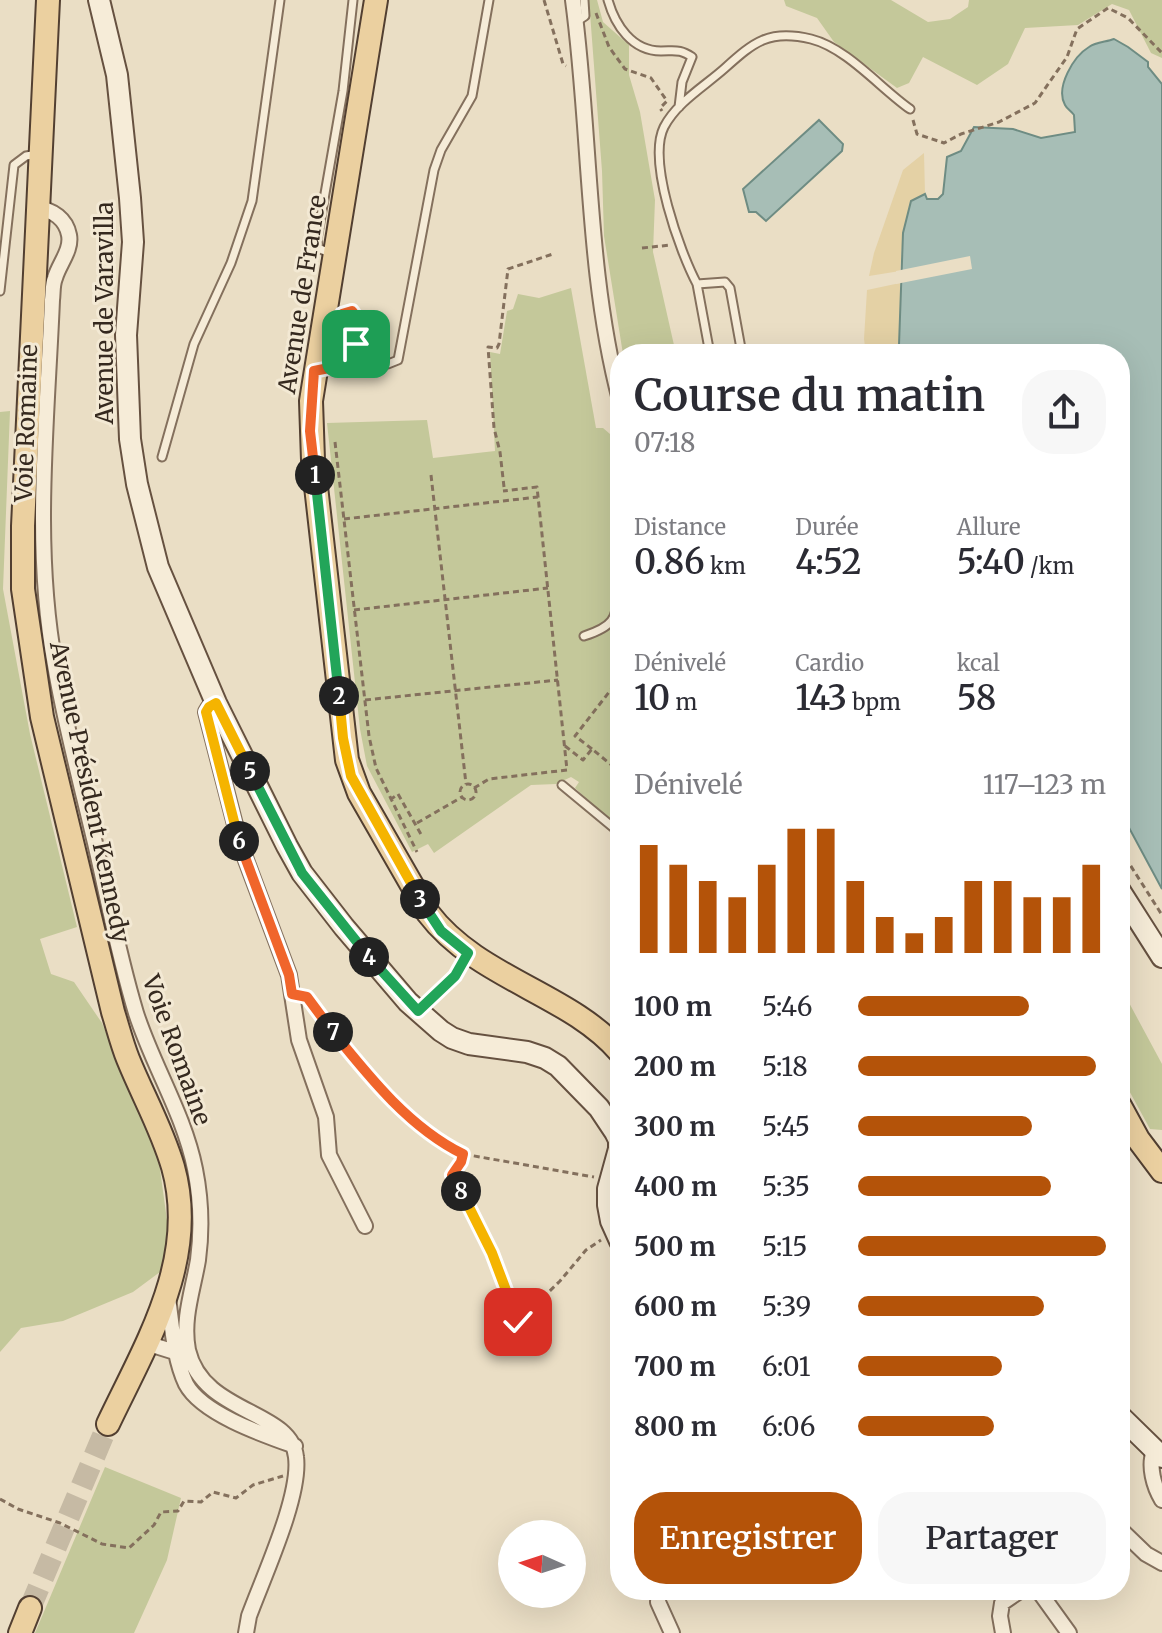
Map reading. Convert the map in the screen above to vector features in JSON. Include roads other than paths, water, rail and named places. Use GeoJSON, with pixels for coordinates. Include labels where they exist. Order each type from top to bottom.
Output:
{"type":"FeatureCollection","features":[{"type":"Feature","properties":{"kind":"main road","name":"Avenue Président Kennedy"},"geometry":{"type":"LineString","coordinates":[[48,0],[23,526],[23,589],[42,717],[113,1012],[128,1059],[161,1131],[174,1170],[180,1208],[180,1237],[174,1274],[108,1424]]}},
{"type":"Feature","properties":{"kind":"main road","name":"Avenue de France"},"geometry":{"type":"LineString","coordinates":[[376,0],[314,371],[310,431],[347,760],[359,793],[441,931],[468,953],[577,1018],[610,1043]]}},
{"type":"Feature","properties":{"kind":"main road"},"geometry":{"type":"LineString","coordinates":[[1130,1124],[1162,1171]]}},
{"type":"Feature","properties":{"kind":"main road"},"geometry":{"type":"LineString","coordinates":[[20,1633],[30,1608]]}},
{"type":"Feature","properties":{"kind":"street","name":"Avenue de Varavilla"},"geometry":{"type":"LineString","coordinates":[[99,0],[117,75],[130,198],[133,242],[126,335],[126,388],[137,484],[158,567],[216,703],[302,873],[353,938],[418,1011],[452,1038],[545,1058],[558,1066],[599,1108],[610,1126]]}},
{"type":"Feature","properties":{"kind":"street"},"geometry":{"type":"LineString","coordinates":[[573,0],[610,362]]}},
{"type":"Feature","properties":{"kind":"street","name":"Voie Romaine"},"geometry":{"type":"LineString","coordinates":[[37,208],[55,213],[64,222],[70,243],[53,282],[44,526],[48,622],[68,732],[133,1001],[152,1058],[180,1119],[195,1167],[200,1196],[200,1242],[187,1307],[188,1349],[204,1383],[240,1408],[285,1432],[295,1446]]}},
{"type":"Feature","properties":{"kind":"street"},"geometry":{"type":"LineString","coordinates":[[216,703],[206,712],[240,844],[289,975],[299,1040],[326,1117],[329,1155],[365,1226]]}},
{"type":"Feature","properties":{"kind":"street"},"geometry":{"type":"LineString","coordinates":[[1130,907],[1162,957]]}},
{"type":"Feature","properties":{"kind":"street","name":"Avenue de Varavilla"},"geometry":{"type":"LineString","coordinates":[[610,1180],[610,1216]]}},
{"type":"Feature","properties":{"kind":"street"},"geometry":{"type":"LineString","coordinates":[[167,1292],[186,1384],[201,1401],[236,1422],[295,1446],[297,1472],[291,1501],[249,1616],[246,1633]]}},
{"type":"Feature","properties":{"kind":"street"},"geometry":{"type":"LineString","coordinates":[[146,1343],[178,1353]]}},
{"type":"Feature","properties":{"kind":"street"},"geometry":{"type":"LineString","coordinates":[[1130,1426],[1158,1454],[1151,1457],[1155,1488],[1162,1500]]}},
{"type":"Feature","properties":{"kind":"street"},"geometry":{"type":"LineString","coordinates":[[1130,1539],[1146,1554],[1162,1563]]}},
{"type":"Feature","properties":{"kind":"street"},"geometry":{"type":"LineString","coordinates":[[658,1600],[672,1633]]}},
{"type":"Feature","properties":{"kind":"street"},"geometry":{"type":"LineString","coordinates":[[999,1600],[1003,1633]]}},
{"type":"Feature","properties":{"kind":"street"},"geometry":{"type":"LineString","coordinates":[[1045,1600],[1069,1633]]}},
{"type":"Feature","properties":{"kind":"lane"},"geometry":{"type":"LineString","coordinates":[[162,457],[194,344],[231,263],[252,201],[280,0]]}},
{"type":"Feature","properties":{"kind":"lane"},"geometry":{"type":"LineString","coordinates":[[334,255],[318,248],[317,239],[343,91],[353,0]]}},
{"type":"Feature","properties":{"kind":"lane"},"geometry":{"type":"LineString","coordinates":[[314,371],[333,364],[342,314],[352,311],[358,319],[356,344],[360,358],[388,364],[398,360],[434,170],[441,150],[472,96],[489,0]]}},
{"type":"Feature","properties":{"kind":"lane"},"geometry":{"type":"LineString","coordinates":[[576,22],[585,16],[584,0]]}},
{"type":"Feature","properties":{"kind":"lane"},"geometry":{"type":"LineString","coordinates":[[608,0],[613,18],[623,33],[636,43],[658,51],[680,49],[692,57],[682,82],[679,107]]}},
{"type":"Feature","properties":{"kind":"lane"},"geometry":{"type":"LineString","coordinates":[[708,344],[697,284],[678,242],[659,153],[664,128],[679,107],[743,51],[763,39],[786,36],[813,39],[834,49],[910,109]]}},
{"type":"Feature","properties":{"kind":"lane"},"geometry":{"type":"LineString","coordinates":[[0,291],[14,165],[26,156],[40,154]]}},
{"type":"Feature","properties":{"kind":"lane"},"geometry":{"type":"LineString","coordinates":[[697,284],[725,282],[730,288],[740,344]]}},
{"type":"Feature","properties":{"kind":"lane"},"geometry":{"type":"LineString","coordinates":[[584,636],[610,624]]}},
{"type":"Feature","properties":{"kind":"lane"},"geometry":{"type":"LineString","coordinates":[[562,785],[610,825]]}},
{"type":"Feature","properties":{"kind":"water"},"geometry":{"type":"Polygon","coordinates":[[[1114,39],[1128,47],[1148,62],[1148,67],[1162,84],[1162,889],[1130,830],[1130,344],[899,344],[903,233],[911,201],[925,194],[927,199],[938,199],[943,194],[947,157],[961,151],[974,127],[1013,129],[1041,138],[1075,132],[1074,115],[1063,98],[1064,81],[1083,51],[1114,39]]]}},
{"type":"Feature","properties":{"kind":"water"},"geometry":{"type":"Polygon","coordinates":[[[819,120],[843,144],[842,151],[766,221],[756,212],[749,212],[743,189],[819,120]]]}},
{"type":"Feature","properties":{"kind":"tunnel"},"geometry":{"type":"LineString","coordinates":[[30,1608],[108,1424]]}}]}
